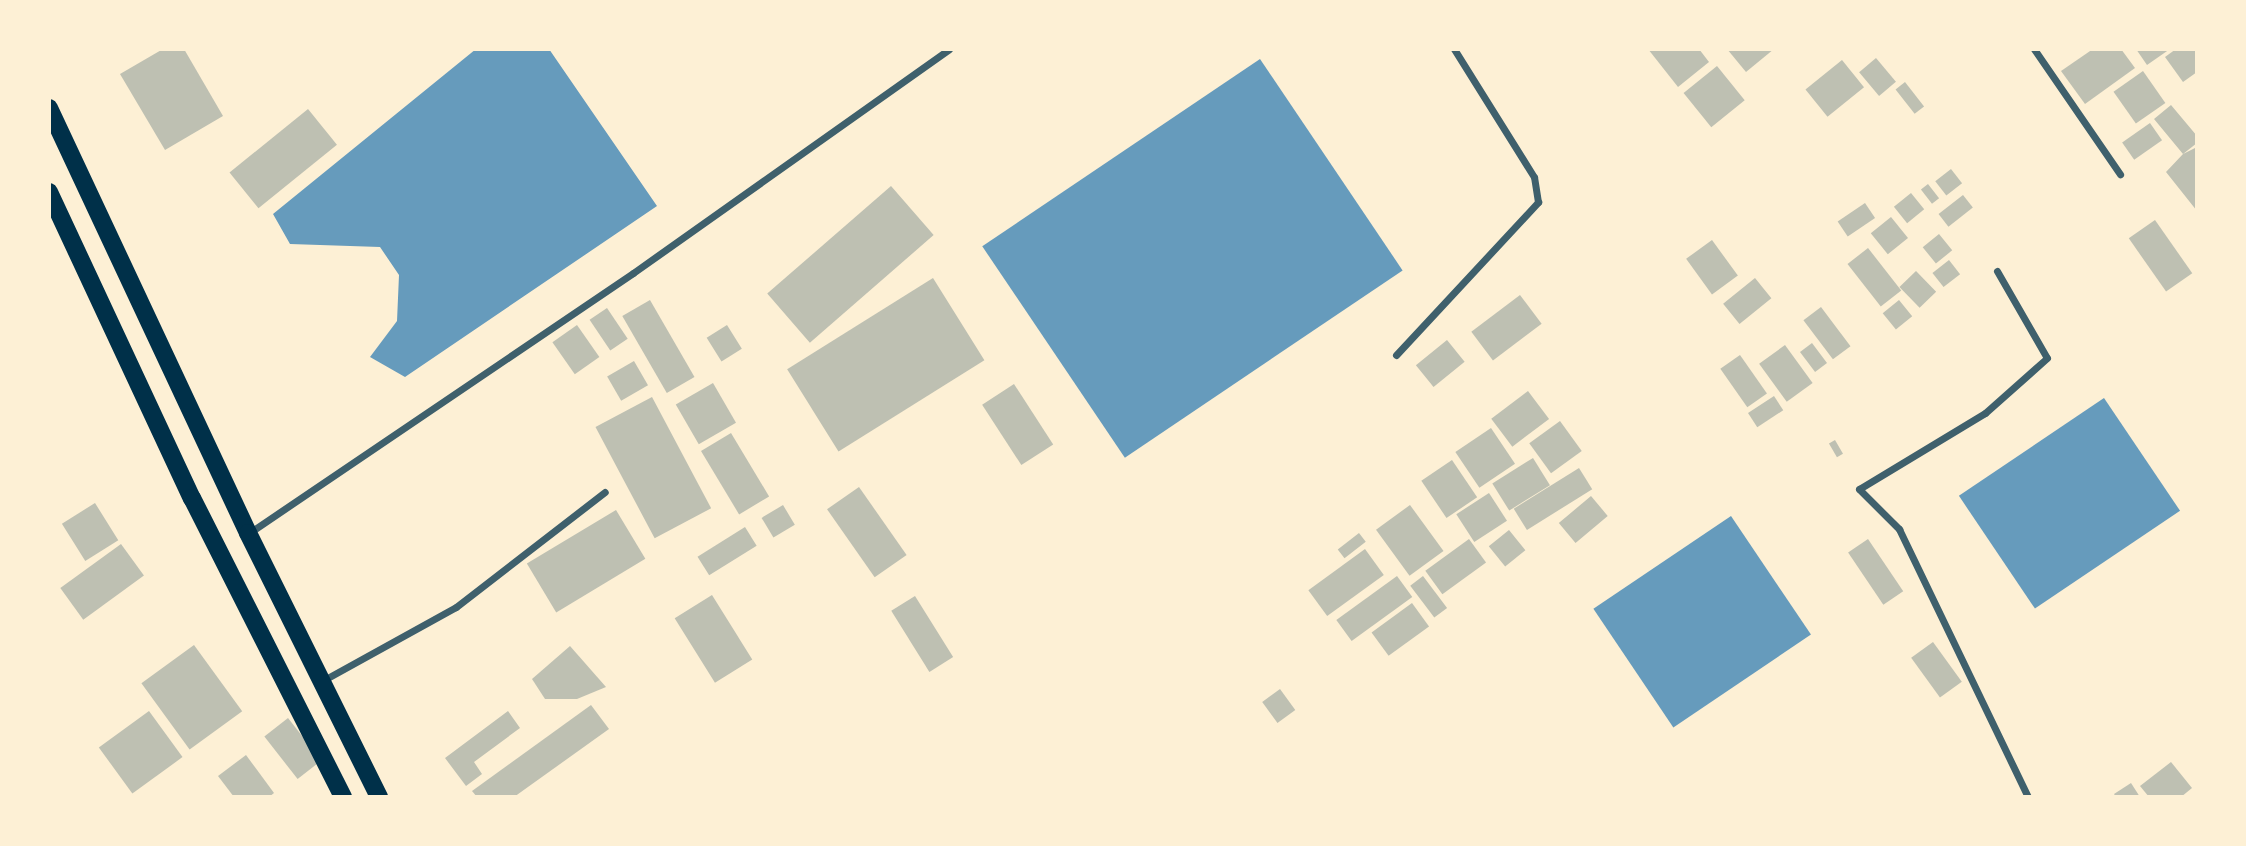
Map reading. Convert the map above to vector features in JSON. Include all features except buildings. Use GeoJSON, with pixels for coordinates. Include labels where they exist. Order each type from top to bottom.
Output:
{"type":"FeatureCollection","features":[{"type":"Feature","properties":{"kind":"main road"},"geometry":{"type":"LineString","coordinates":[[49,108],[248,533],[379,797]]}},
{"type":"Feature","properties":{"kind":"main road"},"geometry":{"type":"LineString","coordinates":[[49,192],[192,498],[343,797]]}},
{"type":"Feature","properties":{"kind":"street"},"geometry":{"type":"LineString","coordinates":[[248,533],[633,273],[949,49]]}},
{"type":"Feature","properties":{"kind":"street"},"geometry":{"type":"LineString","coordinates":[[1396,355],[1538,202],[1534,177],[1454,49]]}},
{"type":"Feature","properties":{"kind":"street"},"geometry":{"type":"LineString","coordinates":[[2034,49],[2120,174]]}},
{"type":"Feature","properties":{"kind":"street"},"geometry":{"type":"LineString","coordinates":[[1997,271],[2047,358],[1985,412],[1859,489],[1899,529],[2028,797]]}},
{"type":"Feature","properties":{"kind":"street"},"geometry":{"type":"LineString","coordinates":[[322,681],[456,607],[605,492]]}},
{"type":"Feature","properties":{"kind":"water"},"geometry":{"type":"Polygon","coordinates":[[[476,49],[549,49],[657,206],[405,377],[370,357],[397,321],[399,275],[380,247],[290,244],[273,214],[476,49]]]}},
{"type":"Feature","properties":{"kind":"water"},"geometry":{"type":"Polygon","coordinates":[[[1260,59],[1403,270],[1125,458],[982,246],[1260,59]]]}},
{"type":"Feature","properties":{"kind":"water"},"geometry":{"type":"Polygon","coordinates":[[[2104,398],[2180,511],[2035,609],[1959,496],[2104,398]]]}},
{"type":"Feature","properties":{"kind":"water"},"geometry":{"type":"Polygon","coordinates":[[[1731,516],[1811,635],[1673,727],[1593,609],[1731,516]]]}}]}
